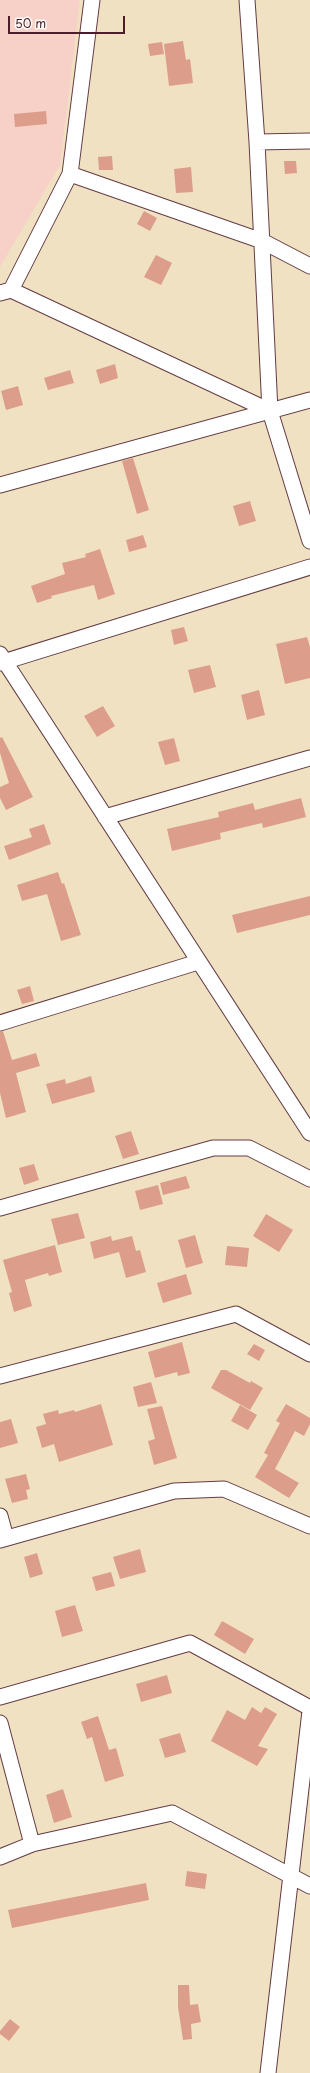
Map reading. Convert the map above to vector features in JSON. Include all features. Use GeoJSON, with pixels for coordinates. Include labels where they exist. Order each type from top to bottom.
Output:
{"type":"FeatureCollection","features":[{"type":"Feature","properties":{"kind":"street"},"geometry":{"type":"LineString","coordinates":[[92,0],[70,174],[6,291],[270,411]]}},
{"type":"Feature","properties":{"kind":"street"},"geometry":{"type":"LineString","coordinates":[[248,0],[257,142],[270,411],[310,541]]}},
{"type":"Feature","properties":{"kind":"street"},"geometry":{"type":"LineString","coordinates":[[257,142],[310,141]]}},
{"type":"Feature","properties":{"kind":"street"},"geometry":{"type":"LineString","coordinates":[[70,174],[262,241],[310,266]]}},
{"type":"Feature","properties":{"kind":"street"},"geometry":{"type":"LineString","coordinates":[[0,485],[310,400]]}},
{"type":"Feature","properties":{"kind":"street"},"geometry":{"type":"LineString","coordinates":[[310,567],[2,660],[310,1133]]}},
{"type":"Feature","properties":{"kind":"street"},"geometry":{"type":"LineString","coordinates":[[105,817],[310,758]]}},
{"type":"Feature","properties":{"kind":"street"},"geometry":{"type":"LineString","coordinates":[[0,1023],[198,962]]}},
{"type":"Feature","properties":{"kind":"street"},"geometry":{"type":"LineString","coordinates":[[0,1208],[213,1148],[249,1148],[310,1179]]}},
{"type":"Feature","properties":{"kind":"street"},"geometry":{"type":"LineString","coordinates":[[0,1376],[236,1314],[310,1354]]}},
{"type":"Feature","properties":{"kind":"street"},"geometry":{"type":"LineString","coordinates":[[0,1516],[3,1539],[174,1491],[224,1489],[310,1526]]}},
{"type":"Feature","properties":{"kind":"street"},"geometry":{"type":"LineString","coordinates":[[0,1697],[190,1643],[310,1710],[268,2073]]}},
{"type":"Feature","properties":{"kind":"street"},"geometry":{"type":"LineString","coordinates":[[0,1723],[32,1844]]}},
{"type":"Feature","properties":{"kind":"street"},"geometry":{"type":"LineString","coordinates":[[0,1857],[32,1844],[172,1813],[310,1886]]}},
{"type":"Feature","properties":{"kind":"shaded area"},"geometry":{"type":"Polygon","coordinates":[[[0,0],[80,0],[60,165],[0,267],[0,0]]]}},
{"type":"Feature","properties":{"kind":"building"},"geometry":{"type":"Polygon","coordinates":[[[183,41],[186,60],[190,59],[193,83],[169,86],[164,44],[183,41]]]}},
{"type":"Feature","properties":{"kind":"building"},"geometry":{"type":"Polygon","coordinates":[[[162,42],[164,54],[150,56],[148,44],[162,42]]]}},
{"type":"Feature","properties":{"kind":"building"},"geometry":{"type":"Polygon","coordinates":[[[46,111],[47,124],[15,127],[14,114],[46,111]]]}},
{"type":"Feature","properties":{"kind":"building"},"geometry":{"type":"Polygon","coordinates":[[[112,156],[113,170],[99,170],[98,157],[112,156]]]}},
{"type":"Feature","properties":{"kind":"building"},"geometry":{"type":"Polygon","coordinates":[[[284,161],[296,161],[297,173],[285,174],[284,161]]]}},
{"type":"Feature","properties":{"kind":"building"},"geometry":{"type":"Polygon","coordinates":[[[191,167],[193,192],[176,193],[174,169],[191,167]]]}},
{"type":"Feature","properties":{"kind":"building"},"geometry":{"type":"Polygon","coordinates":[[[144,211],[157,218],[150,231],[137,224],[144,211]]]}},
{"type":"Feature","properties":{"kind":"building"},"geometry":{"type":"Polygon","coordinates":[[[156,255],[172,263],[161,285],[144,277],[156,255]]]}},
{"type":"Feature","properties":{"kind":"building"},"geometry":{"type":"Polygon","coordinates":[[[115,364],[118,378],[100,384],[96,370],[115,364]]]}},
{"type":"Feature","properties":{"kind":"building"},"geometry":{"type":"Polygon","coordinates":[[[70,370],[74,383],[48,390],[44,378],[70,370]]]}},
{"type":"Feature","properties":{"kind":"building"},"geometry":{"type":"Polygon","coordinates":[[[18,386],[23,405],[6,410],[1,391],[18,386]]]}},
{"type":"Feature","properties":{"kind":"building"},"geometry":{"type":"Polygon","coordinates":[[[133,458],[149,510],[137,514],[122,461],[133,458]]]}},
{"type":"Feature","properties":{"kind":"building"},"geometry":{"type":"Polygon","coordinates":[[[250,501],[256,521],[239,526],[233,506],[250,501]]]}},
{"type":"Feature","properties":{"kind":"building"},"geometry":{"type":"Polygon","coordinates":[[[143,535],[147,547],[129,552],[126,540],[143,535]]]}},
{"type":"Feature","properties":{"kind":"building"},"geometry":{"type":"Polygon","coordinates":[[[100,549],[115,594],[98,600],[94,585],[51,596],[52,598],[37,603],[31,586],[65,574],[62,563],[86,557],[85,554],[100,549]]]}},
{"type":"Feature","properties":{"kind":"building"},"geometry":{"type":"Polygon","coordinates":[[[184,627],[188,641],[174,645],[171,630],[184,627]]]}},
{"type":"Feature","properties":{"kind":"building"},"geometry":{"type":"Polygon","coordinates":[[[307,637],[310,647],[310,678],[285,684],[276,644],[307,637]]]}},
{"type":"Feature","properties":{"kind":"building"},"geometry":{"type":"Polygon","coordinates":[[[210,665],[216,687],[194,693],[188,670],[210,665]]]}},
{"type":"Feature","properties":{"kind":"building"},"geometry":{"type":"Polygon","coordinates":[[[259,690],[265,715],[247,720],[241,695],[259,690]]]}},
{"type":"Feature","properties":{"kind":"building"},"geometry":{"type":"Polygon","coordinates":[[[103,706],[115,726],[97,737],[84,716],[103,706]]]}},
{"type":"Feature","properties":{"kind":"building"},"geometry":{"type":"Polygon","coordinates":[[[2,737],[33,797],[6,810],[0,798],[0,787],[9,783],[0,753],[0,738],[2,737]]]}},
{"type":"Feature","properties":{"kind":"building"},"geometry":{"type":"Polygon","coordinates":[[[174,738],[180,761],[165,765],[158,742],[174,738]]]}},
{"type":"Feature","properties":{"kind":"building"},"geometry":{"type":"Polygon","coordinates":[[[301,798],[306,817],[263,828],[262,823],[220,833],[221,839],[172,851],[167,829],[219,817],[218,812],[253,803],[255,810],[301,798]]]}},
{"type":"Feature","properties":{"kind":"building"},"geometry":{"type":"Polygon","coordinates":[[[44,824],[51,844],[9,860],[4,846],[32,837],[29,829],[44,824]]]}},
{"type":"Feature","properties":{"kind":"building"},"geometry":{"type":"Polygon","coordinates":[[[58,872],[62,884],[64,883],[81,935],[61,941],[47,894],[22,901],[17,885],[58,872]]]}},
{"type":"Feature","properties":{"kind":"building"},"geometry":{"type":"Polygon","coordinates":[[[310,896],[310,915],[237,933],[232,915],[310,896]]]}},
{"type":"Feature","properties":{"kind":"building"},"geometry":{"type":"Polygon","coordinates":[[[30,986],[34,1001],[22,1004],[17,990],[30,986]]]}},
{"type":"Feature","properties":{"kind":"building"},"geometry":{"type":"Polygon","coordinates":[[[3,1031],[12,1060],[36,1053],[40,1066],[16,1073],[26,1112],[6,1118],[0,1093],[0,1032],[3,1031]]]}},
{"type":"Feature","properties":{"kind":"building"},"geometry":{"type":"Polygon","coordinates":[[[91,1076],[95,1092],[52,1104],[46,1084],[65,1079],[66,1084],[91,1076]]]}},
{"type":"Feature","properties":{"kind":"building"},"geometry":{"type":"Polygon","coordinates":[[[131,1131],[139,1154],[123,1159],[115,1136],[131,1131]]]}},
{"type":"Feature","properties":{"kind":"building"},"geometry":{"type":"Polygon","coordinates":[[[34,1164],[39,1180],[24,1185],[19,1168],[34,1164]]]}},
{"type":"Feature","properties":{"kind":"building"},"geometry":{"type":"Polygon","coordinates":[[[186,1176],[190,1188],[163,1195],[160,1183],[186,1176]]]}},
{"type":"Feature","properties":{"kind":"building"},"geometry":{"type":"Polygon","coordinates":[[[158,1185],[163,1204],[140,1210],[135,1191],[158,1185]]]}},
{"type":"Feature","properties":{"kind":"building"},"geometry":{"type":"Polygon","coordinates":[[[78,1213],[85,1238],[58,1245],[51,1219],[78,1213]]]}},
{"type":"Feature","properties":{"kind":"building"},"geometry":{"type":"Polygon","coordinates":[[[266,1214],[293,1230],[279,1252],[253,1236],[266,1214]]]}},
{"type":"Feature","properties":{"kind":"building"},"geometry":{"type":"Polygon","coordinates":[[[195,1235],[203,1263],[186,1268],[178,1240],[195,1235]]]}},
{"type":"Feature","properties":{"kind":"building"},"geometry":{"type":"Polygon","coordinates":[[[111,1236],[112,1241],[132,1236],[136,1251],[140,1250],[146,1272],[126,1278],[119,1252],[94,1259],[90,1242],[111,1236]]]}},
{"type":"Feature","properties":{"kind":"building"},"geometry":{"type":"Polygon","coordinates":[[[55,1245],[62,1272],[49,1276],[48,1273],[25,1280],[32,1306],[14,1312],[9,1293],[12,1292],[3,1260],[55,1245]]]}},
{"type":"Feature","properties":{"kind":"building"},"geometry":{"type":"Polygon","coordinates":[[[227,1246],[249,1248],[247,1267],[225,1265],[227,1246]]]}},
{"type":"Feature","properties":{"kind":"building"},"geometry":{"type":"Polygon","coordinates":[[[186,1274],[192,1294],[163,1303],[157,1283],[186,1274]]]}},
{"type":"Feature","properties":{"kind":"building"},"geometry":{"type":"Polygon","coordinates":[[[182,1342],[190,1373],[178,1376],[177,1372],[155,1378],[148,1352],[182,1342]]]}},
{"type":"Feature","properties":{"kind":"building"},"geometry":{"type":"Polygon","coordinates":[[[254,1344],[265,1350],[259,1361],[247,1354],[254,1344]]]}},
{"type":"Feature","properties":{"kind":"building"},"geometry":{"type":"Polygon","coordinates":[[[221,1370],[226,1370],[263,1388],[250,1410],[211,1388],[221,1370]]]}},
{"type":"Feature","properties":{"kind":"building"},"geometry":{"type":"Polygon","coordinates":[[[151,1382],[157,1403],[138,1407],[133,1387],[151,1382]]]}},
{"type":"Feature","properties":{"kind":"building"},"geometry":{"type":"Polygon","coordinates":[[[101,1404],[113,1445],[59,1462],[54,1444],[42,1448],[36,1427],[46,1424],[43,1414],[58,1410],[59,1414],[74,1410],[75,1412],[101,1404]]]}},
{"type":"Feature","properties":{"kind":"building"},"geometry":{"type":"Polygon","coordinates":[[[286,1404],[310,1418],[310,1424],[304,1436],[295,1431],[275,1469],[299,1483],[289,1498],[255,1477],[268,1455],[264,1453],[280,1423],[276,1421],[286,1404]]]}},
{"type":"Feature","properties":{"kind":"building"},"geometry":{"type":"Polygon","coordinates":[[[240,1405],[257,1415],[248,1430],[231,1421],[240,1405]]]}},
{"type":"Feature","properties":{"kind":"building"},"geometry":{"type":"Polygon","coordinates":[[[162,1406],[177,1458],[154,1465],[148,1441],[155,1439],[147,1409],[162,1406]]]}},
{"type":"Feature","properties":{"kind":"building"},"geometry":{"type":"Polygon","coordinates":[[[11,1419],[18,1443],[0,1448],[0,1422],[11,1419]]]}},
{"type":"Feature","properties":{"kind":"building"},"geometry":{"type":"Polygon","coordinates":[[[26,1474],[30,1489],[26,1490],[28,1499],[12,1503],[5,1479],[26,1474]]]}},
{"type":"Feature","properties":{"kind":"building"},"geometry":{"type":"Polygon","coordinates":[[[140,1549],[146,1572],[120,1579],[113,1557],[140,1549]]]}},
{"type":"Feature","properties":{"kind":"building"},"geometry":{"type":"Polygon","coordinates":[[[37,1553],[43,1574],[30,1578],[24,1557],[37,1553]]]}},
{"type":"Feature","properties":{"kind":"building"},"geometry":{"type":"Polygon","coordinates":[[[111,1572],[115,1586],[96,1591],[92,1577],[111,1572]]]}},
{"type":"Feature","properties":{"kind":"building"},"geometry":{"type":"Polygon","coordinates":[[[75,1605],[83,1631],[62,1637],[55,1611],[75,1605]]]}},
{"type":"Feature","properties":{"kind":"building"},"geometry":{"type":"Polygon","coordinates":[[[222,1621],[254,1639],[245,1654],[214,1635],[222,1621]]]}},
{"type":"Feature","properties":{"kind":"building"},"geometry":{"type":"Polygon","coordinates":[[[167,1675],[172,1693],[141,1702],[136,1684],[167,1675]]]}},
{"type":"Feature","properties":{"kind":"building"},"geometry":{"type":"Polygon","coordinates":[[[252,1707],[261,1713],[265,1707],[277,1714],[258,1746],[268,1749],[257,1766],[211,1741],[227,1710],[245,1720],[252,1707]]]}},
{"type":"Feature","properties":{"kind":"building"},"geometry":{"type":"Polygon","coordinates":[[[98,1716],[109,1750],[116,1748],[124,1776],[105,1782],[92,1737],[87,1739],[81,1722],[98,1716]]]}},
{"type":"Feature","properties":{"kind":"building"},"geometry":{"type":"Polygon","coordinates":[[[180,1733],[186,1752],[165,1758],[159,1739],[180,1733]]]}},
{"type":"Feature","properties":{"kind":"building"},"geometry":{"type":"Polygon","coordinates":[[[63,1789],[72,1817],[54,1823],[46,1795],[63,1789]]]}},
{"type":"Feature","properties":{"kind":"building"},"geometry":{"type":"Polygon","coordinates":[[[187,1871],[207,1874],[205,1889],[185,1886],[187,1871]]]}},
{"type":"Feature","properties":{"kind":"building"},"geometry":{"type":"Polygon","coordinates":[[[146,1883],[149,1900],[12,1928],[8,1910],[146,1883]]]}},
{"type":"Feature","properties":{"kind":"building"},"geometry":{"type":"Polygon","coordinates":[[[178,1985],[189,1985],[190,2005],[198,2004],[201,2022],[191,2024],[192,2039],[183,2040],[178,2007],[178,1985]]]}},
{"type":"Feature","properties":{"kind":"building"},"geometry":{"type":"Polygon","coordinates":[[[10,2019],[20,2027],[9,2041],[0,2034],[0,2031],[10,2019]]]}}]}
